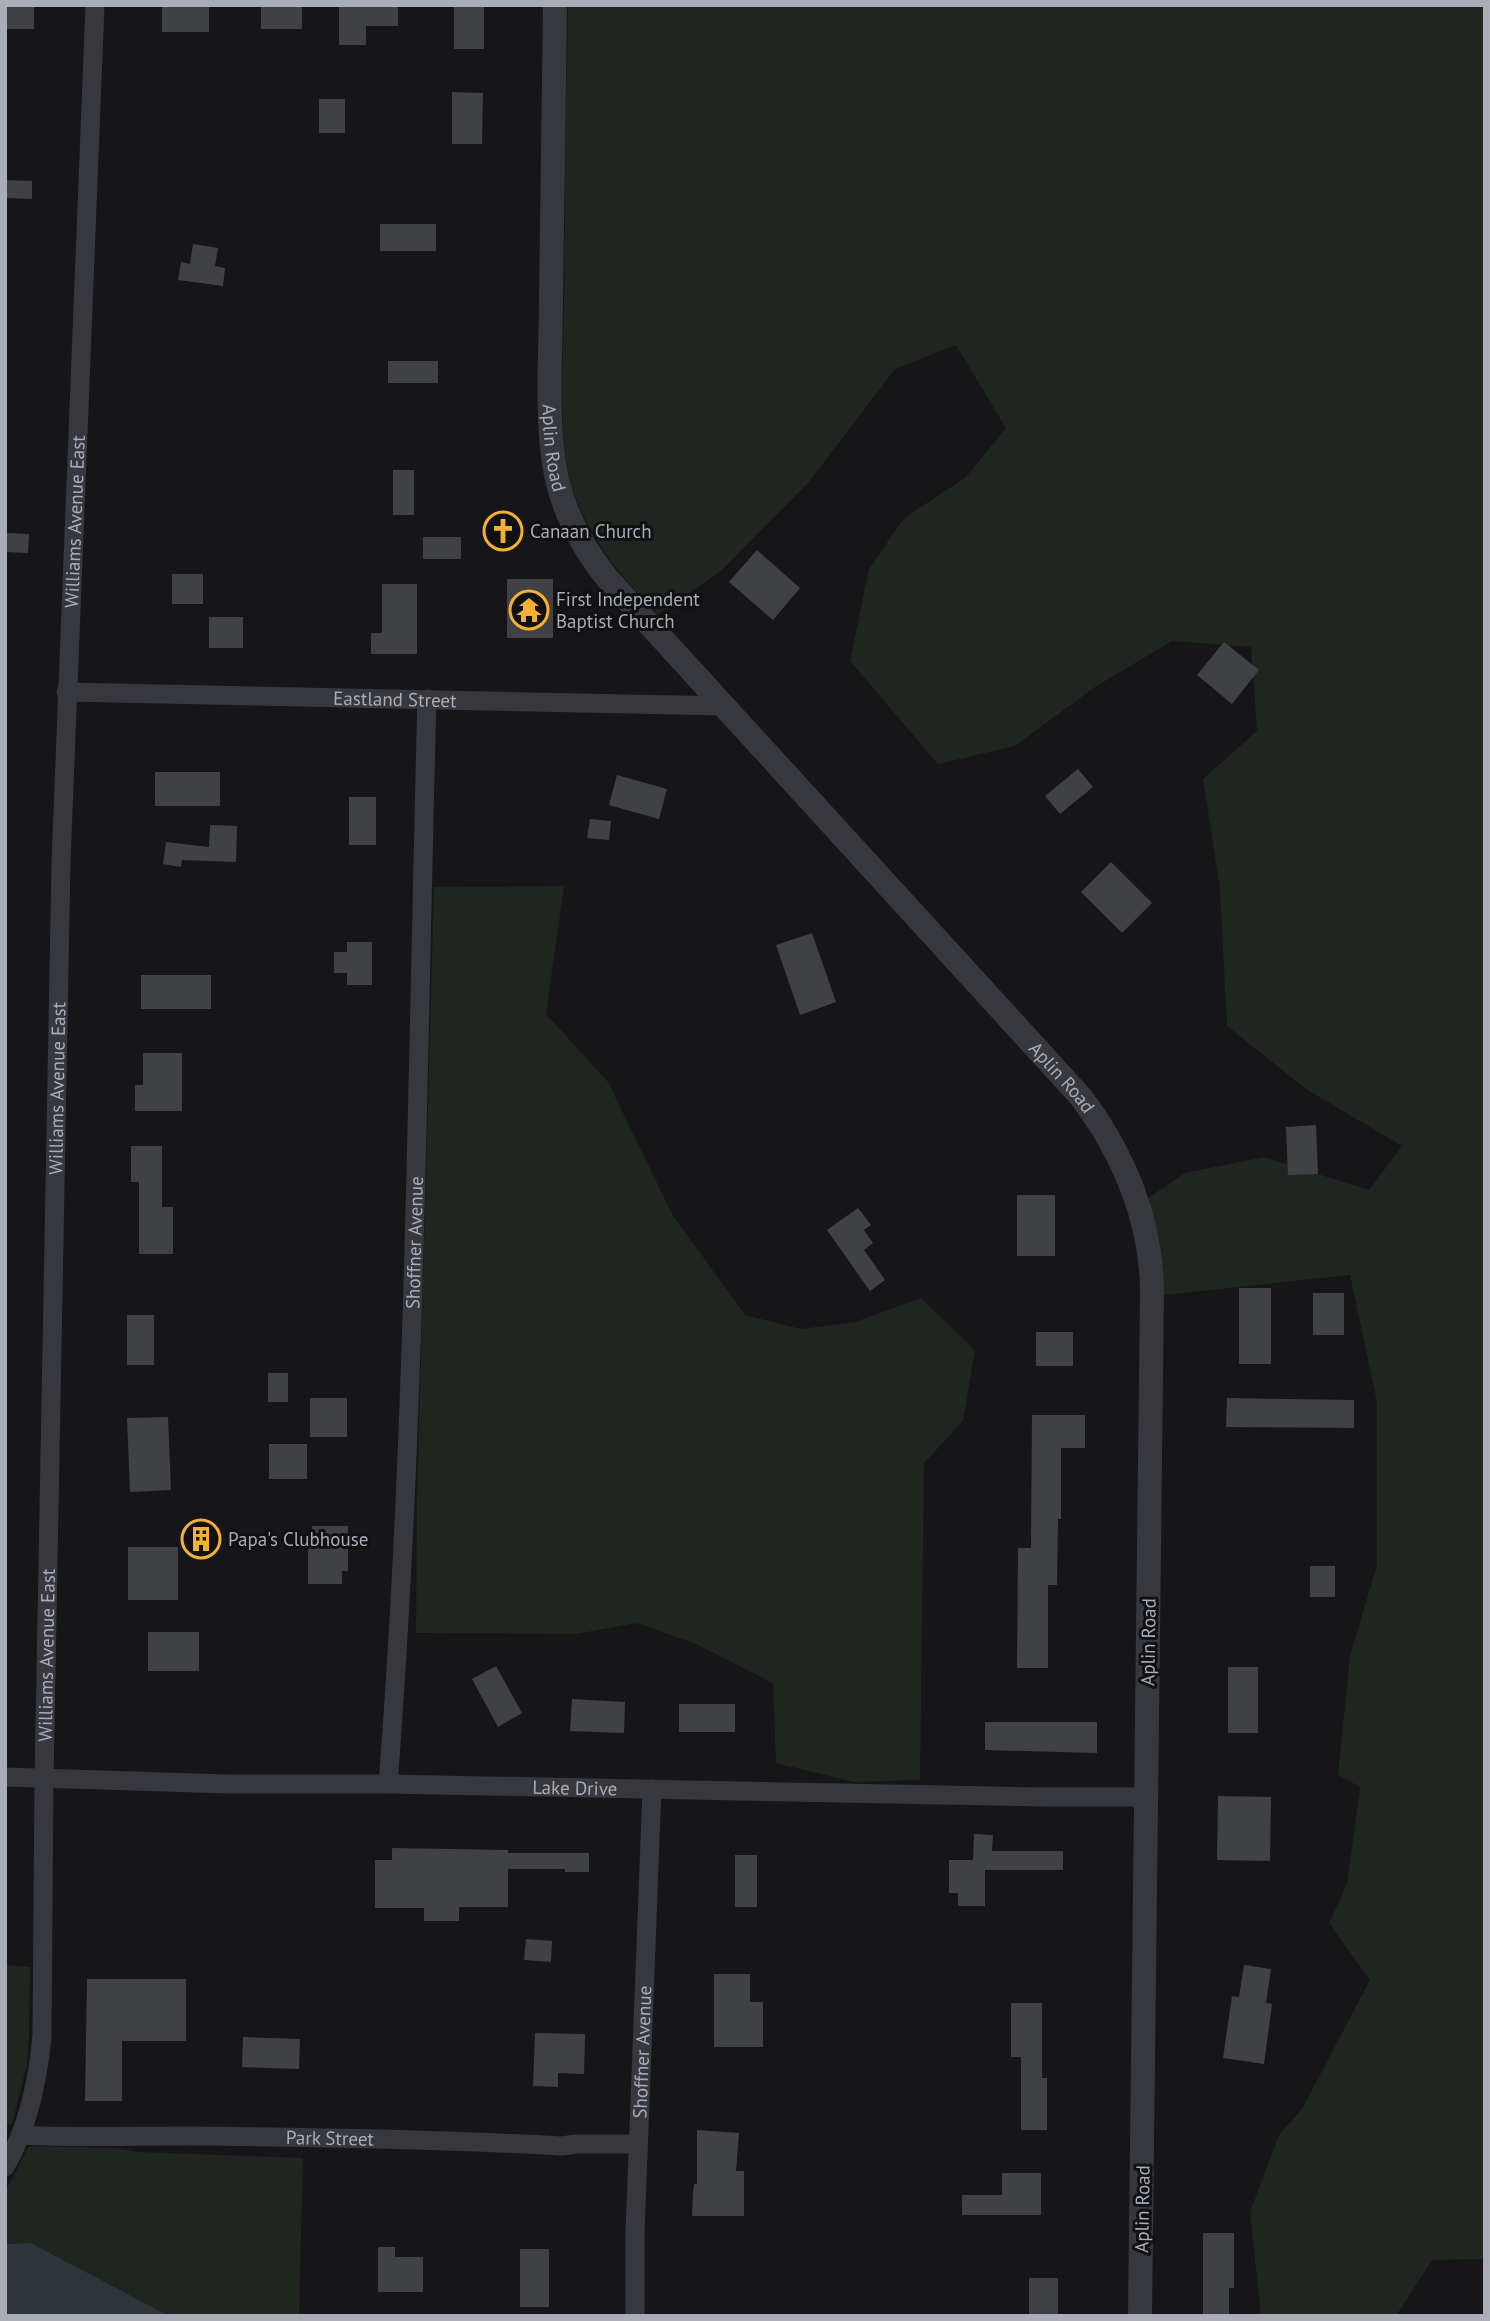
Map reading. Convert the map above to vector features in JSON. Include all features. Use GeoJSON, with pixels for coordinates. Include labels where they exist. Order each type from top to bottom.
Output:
{"type":"FeatureCollection","features":[{"type":"Feature","properties":{"kind":"street","name":"Williams Avenue East"},"geometry":{"type":"LineString","coordinates":[[5,2167],[20,2135],[39,2065],[42,2036],[44,1780],[61,862],[95,5]]}},
{"type":"Feature","properties":{"kind":"street","name":"Aplin Road"},"geometry":{"type":"LineString","coordinates":[[555,5],[552,450],[557,479],[575,529],[595,563],[1080,1096],[1105,1132],[1134,1193],[1147,1238],[1152,1277],[1140,2316]]}},
{"type":"Feature","properties":{"kind":"street","name":"Eastland Street"},"geometry":{"type":"LineString","coordinates":[[66,692],[725,706]]}},
{"type":"Feature","properties":{"kind":"street","name":"Shoffner Avenue"},"geometry":{"type":"LineString","coordinates":[[388,1784],[407,1456],[427,699]]}},
{"type":"Feature","properties":{"kind":"street","name":"Lake Drive"},"geometry":{"type":"LineString","coordinates":[[5,1777],[229,1784],[388,1784],[1147,1797]]}},
{"type":"Feature","properties":{"kind":"street","name":"Shoffner Avenue"},"geometry":{"type":"LineString","coordinates":[[635,2316],[638,2144],[652,1789]]}},
{"type":"Feature","properties":{"kind":"street","name":"Park Street"},"geometry":{"type":"LineString","coordinates":[[20,2135],[75,2138],[185,2136],[562,2146],[638,2144]]}},
{"type":"Feature","properties":{"kind":"shaded area"},"geometry":{"type":"Polygon","coordinates":[[[568,5],[1485,5],[1485,2259],[1432,2260],[1396,2316],[1261,2316],[1250,2212],[1279,2135],[1302,2109],[1370,1980],[1329,1923],[1347,1884],[1360,1787],[1338,1775],[1350,1656],[1377,1565],[1377,1402],[1350,1275],[1164,1295],[1159,1237],[1148,1198],[1185,1173],[1264,1157],[1369,1190],[1402,1146],[1306,1089],[1227,1026],[1220,889],[1203,779],[1257,731],[1251,647],[1172,641],[1095,687],[1015,746],[938,764],[850,661],[869,569],[904,518],[965,478],[1006,428],[956,345],[895,369],[808,483],[720,572],[657,614],[620,572],[590,528],[574,493],[565,452],[562,380],[568,5]]]}},
{"type":"Feature","properties":{"kind":"shaded area"},"geometry":{"type":"Polygon","coordinates":[[[564,886],[546,1014],[608,1082],[672,1214],[745,1315],[801,1329],[855,1322],[921,1298],[975,1350],[963,1421],[924,1463],[920,1780],[854,1782],[776,1763],[773,1683],[696,1644],[637,1623],[576,1634],[416,1633],[417,1501],[434,887],[564,886]]]}},
{"type":"Feature","properties":{"kind":"shaded area"},"geometry":{"type":"Polygon","coordinates":[[[5,1965],[30,1967],[27,2064],[12,2124],[8,2124],[5,2138],[5,1965]]]}},
{"type":"Feature","properties":{"kind":"shaded area"},"geometry":{"type":"Polygon","coordinates":[[[29,2146],[303,2158],[299,2316],[166,2316],[31,2243],[5,2244],[5,2192],[29,2146]]]}},
{"type":"Feature","properties":{"kind":"shaded area"},"geometry":{"type":"Polygon","coordinates":[[[31,2243],[166,2316],[5,2316],[5,2244],[31,2243]]]}},
{"type":"Feature","properties":{"kind":"building"},"geometry":{"type":"Polygon","coordinates":[[[5,5],[34,5],[34,29],[5,29],[5,5]]]}},
{"type":"Feature","properties":{"kind":"building"},"geometry":{"type":"Polygon","coordinates":[[[162,5],[209,5],[209,32],[162,32],[162,5]]]}},
{"type":"Feature","properties":{"kind":"building"},"geometry":{"type":"Polygon","coordinates":[[[261,5],[302,5],[302,29],[261,29],[261,5]]]}},
{"type":"Feature","properties":{"kind":"building"},"geometry":{"type":"Polygon","coordinates":[[[339,5],[398,5],[398,26],[366,26],[366,45],[339,45],[339,5]]]}},
{"type":"Feature","properties":{"kind":"building"},"geometry":{"type":"Polygon","coordinates":[[[454,5],[484,5],[484,49],[454,49],[454,5]]]}},
{"type":"Feature","properties":{"kind":"building"},"geometry":{"type":"Polygon","coordinates":[[[452,92],[483,93],[482,144],[452,144],[452,92]]]}},
{"type":"Feature","properties":{"kind":"building"},"geometry":{"type":"Polygon","coordinates":[[[319,99],[345,99],[345,133],[319,133],[319,99]]]}},
{"type":"Feature","properties":{"kind":"building"},"geometry":{"type":"Polygon","coordinates":[[[5,180],[32,181],[32,199],[5,198],[5,180]]]}},
{"type":"Feature","properties":{"kind":"building"},"geometry":{"type":"Polygon","coordinates":[[[380,224],[436,224],[436,251],[380,251],[380,224]]]}},
{"type":"Feature","properties":{"kind":"building"},"geometry":{"type":"Polygon","coordinates":[[[193,244],[218,248],[215,266],[225,268],[223,286],[178,280],[181,262],[190,264],[193,244]]]}},
{"type":"Feature","properties":{"kind":"building"},"geometry":{"type":"Polygon","coordinates":[[[388,361],[438,361],[438,383],[388,383],[388,361]]]}},
{"type":"Feature","properties":{"kind":"building"},"geometry":{"type":"Polygon","coordinates":[[[393,470],[414,470],[414,515],[393,515],[393,470]]]}},
{"type":"Feature","properties":{"kind":"building"},"geometry":{"type":"Polygon","coordinates":[[[7,533],[29,534],[28,553],[6,552],[7,533]]]}},
{"type":"Feature","properties":{"kind":"building"},"geometry":{"type":"Polygon","coordinates":[[[423,537],[461,537],[461,559],[423,559],[423,537]]]}},
{"type":"Feature","properties":{"kind":"building"},"geometry":{"type":"Polygon","coordinates":[[[757,550],[800,588],[773,620],[729,582],[757,550]]]}},
{"type":"Feature","properties":{"kind":"building"},"geometry":{"type":"Polygon","coordinates":[[[172,574],[203,574],[203,604],[172,604],[172,574]]]}},
{"type":"Feature","properties":{"kind":"building"},"geometry":{"type":"Polygon","coordinates":[[[507,579],[553,579],[553,638],[507,638],[507,579]]]}},
{"type":"Feature","properties":{"kind":"building"},"geometry":{"type":"Polygon","coordinates":[[[382,584],[417,584],[417,654],[371,654],[371,633],[382,633],[382,584]]]}},
{"type":"Feature","properties":{"kind":"building"},"geometry":{"type":"Polygon","coordinates":[[[209,617],[243,617],[243,648],[209,648],[209,617]]]}},
{"type":"Feature","properties":{"kind":"building"},"geometry":{"type":"Polygon","coordinates":[[[1224,642],[1259,670],[1232,704],[1197,675],[1224,642]]]}},
{"type":"Feature","properties":{"kind":"building"},"geometry":{"type":"Polygon","coordinates":[[[1078,769],[1093,787],[1060,814],[1045,796],[1078,769]]]}},
{"type":"Feature","properties":{"kind":"building"},"geometry":{"type":"Polygon","coordinates":[[[155,772],[220,772],[220,806],[155,806],[155,772]]]}},
{"type":"Feature","properties":{"kind":"building"},"geometry":{"type":"Polygon","coordinates":[[[617,775],[667,789],[659,819],[609,805],[617,775]]]}},
{"type":"Feature","properties":{"kind":"building"},"geometry":{"type":"Polygon","coordinates":[[[349,797],[376,797],[376,845],[349,845],[349,797]]]}},
{"type":"Feature","properties":{"kind":"building"},"geometry":{"type":"Polygon","coordinates":[[[590,819],[611,821],[609,840],[587,838],[590,819]]]}},
{"type":"Feature","properties":{"kind":"building"},"geometry":{"type":"Polygon","coordinates":[[[210,825],[237,826],[236,862],[182,860],[181,867],[163,864],[166,842],[209,847],[210,825]]]}},
{"type":"Feature","properties":{"kind":"building"},"geometry":{"type":"Polygon","coordinates":[[[1111,862],[1152,903],[1122,933],[1081,892],[1111,862]]]}},
{"type":"Feature","properties":{"kind":"building"},"geometry":{"type":"Polygon","coordinates":[[[812,933],[836,1002],[800,1015],[776,945],[812,933]]]}},
{"type":"Feature","properties":{"kind":"building"},"geometry":{"type":"Polygon","coordinates":[[[347,942],[372,942],[372,985],[347,985],[347,973],[334,973],[334,952],[347,952],[347,942]]]}},
{"type":"Feature","properties":{"kind":"building"},"geometry":{"type":"Polygon","coordinates":[[[141,975],[211,975],[211,1009],[141,1009],[141,975]]]}},
{"type":"Feature","properties":{"kind":"building"},"geometry":{"type":"Polygon","coordinates":[[[143,1053],[182,1053],[182,1111],[135,1111],[135,1085],[143,1085],[143,1053]]]}},
{"type":"Feature","properties":{"kind":"building"},"geometry":{"type":"Polygon","coordinates":[[[1316,1125],[1318,1174],[1288,1175],[1286,1127],[1316,1125]]]}},
{"type":"Feature","properties":{"kind":"building"},"geometry":{"type":"Polygon","coordinates":[[[131,1146],[162,1146],[162,1207],[173,1207],[173,1254],[139,1254],[139,1182],[131,1182],[131,1146]]]}},
{"type":"Feature","properties":{"kind":"building"},"geometry":{"type":"Polygon","coordinates":[[[1017,1195],[1055,1195],[1055,1256],[1017,1256],[1017,1195]]]}},
{"type":"Feature","properties":{"kind":"building"},"geometry":{"type":"Polygon","coordinates":[[[858,1208],[871,1225],[864,1230],[873,1243],[864,1250],[885,1280],[870,1291],[827,1230],[858,1208]]]}},
{"type":"Feature","properties":{"kind":"building"},"geometry":{"type":"Polygon","coordinates":[[[1239,1288],[1271,1288],[1271,1364],[1239,1364],[1239,1288]]]}},
{"type":"Feature","properties":{"kind":"building"},"geometry":{"type":"Polygon","coordinates":[[[1313,1293],[1344,1293],[1344,1335],[1313,1335],[1313,1293]]]}},
{"type":"Feature","properties":{"kind":"building"},"geometry":{"type":"Polygon","coordinates":[[[127,1315],[154,1315],[154,1365],[127,1365],[127,1315]]]}},
{"type":"Feature","properties":{"kind":"building"},"geometry":{"type":"Polygon","coordinates":[[[1036,1332],[1073,1332],[1073,1366],[1036,1366],[1036,1332]]]}},
{"type":"Feature","properties":{"kind":"building"},"geometry":{"type":"Polygon","coordinates":[[[268,1373],[288,1373],[288,1402],[268,1402],[268,1373]]]}},
{"type":"Feature","properties":{"kind":"building"},"geometry":{"type":"Polygon","coordinates":[[[310,1398],[347,1398],[347,1437],[310,1437],[310,1398]]]}},
{"type":"Feature","properties":{"kind":"building"},"geometry":{"type":"Polygon","coordinates":[[[1227,1398],[1354,1400],[1354,1428],[1226,1427],[1227,1398]]]}},
{"type":"Feature","properties":{"kind":"building"},"geometry":{"type":"Polygon","coordinates":[[[1032,1415],[1085,1415],[1085,1448],[1061,1448],[1057,1585],[1048,1585],[1048,1668],[1017,1668],[1018,1548],[1031,1548],[1032,1415]]]}},
{"type":"Feature","properties":{"kind":"building"},"geometry":{"type":"Polygon","coordinates":[[[168,1417],[171,1490],[130,1492],[127,1418],[168,1417]]]}},
{"type":"Feature","properties":{"kind":"building"},"geometry":{"type":"Polygon","coordinates":[[[269,1444],[307,1444],[307,1479],[269,1479],[269,1444]]]}},
{"type":"Feature","properties":{"kind":"building","name":"Papa's Clubhouse"},"geometry":{"type":"Polygon","coordinates":[[[192,1525],[211,1525],[209,1554],[191,1553],[192,1525]]]}},
{"type":"Feature","properties":{"kind":"building"},"geometry":{"type":"Polygon","coordinates":[[[312,1526],[348,1526],[348,1571],[342,1571],[342,1584],[308,1584],[308,1548],[312,1548],[312,1526]]]}},
{"type":"Feature","properties":{"kind":"building"},"geometry":{"type":"Polygon","coordinates":[[[128,1547],[178,1547],[178,1600],[128,1600],[128,1547]]]}},
{"type":"Feature","properties":{"kind":"building"},"geometry":{"type":"Polygon","coordinates":[[[1310,1566],[1335,1566],[1335,1597],[1310,1597],[1310,1566]]]}},
{"type":"Feature","properties":{"kind":"building"},"geometry":{"type":"Polygon","coordinates":[[[148,1632],[199,1632],[199,1671],[148,1671],[148,1632]]]}},
{"type":"Feature","properties":{"kind":"building"},"geometry":{"type":"Polygon","coordinates":[[[496,1666],[522,1713],[498,1727],[472,1679],[496,1666]]]}},
{"type":"Feature","properties":{"kind":"building"},"geometry":{"type":"Polygon","coordinates":[[[1228,1667],[1258,1667],[1258,1733],[1228,1733],[1228,1667]]]}},
{"type":"Feature","properties":{"kind":"building"},"geometry":{"type":"Polygon","coordinates":[[[572,1699],[625,1702],[624,1733],[570,1731],[572,1699]]]}},
{"type":"Feature","properties":{"kind":"building"},"geometry":{"type":"Polygon","coordinates":[[[679,1704],[735,1704],[735,1732],[679,1732],[679,1704]]]}},
{"type":"Feature","properties":{"kind":"building"},"geometry":{"type":"Polygon","coordinates":[[[985,1722],[1097,1722],[1097,1753],[985,1750],[985,1722]]]}},
{"type":"Feature","properties":{"kind":"building"},"geometry":{"type":"Polygon","coordinates":[[[1218,1796],[1271,1797],[1270,1861],[1217,1860],[1218,1796]]]}},
{"type":"Feature","properties":{"kind":"building"},"geometry":{"type":"Polygon","coordinates":[[[974,1834],[993,1835],[992,1851],[1063,1851],[1063,1870],[985,1870],[985,1906],[958,1906],[958,1893],[949,1893],[949,1860],[973,1860],[974,1834]]]}},
{"type":"Feature","properties":{"kind":"building"},"geometry":{"type":"Polygon","coordinates":[[[392,1848],[589,1853],[589,1872],[565,1872],[565,1869],[508,1869],[508,1907],[459,1907],[459,1921],[424,1921],[424,1908],[375,1908],[375,1860],[392,1860],[392,1848]]]}},
{"type":"Feature","properties":{"kind":"building"},"geometry":{"type":"Polygon","coordinates":[[[735,1855],[757,1855],[757,1907],[735,1907],[735,1855]]]}},
{"type":"Feature","properties":{"kind":"building"},"geometry":{"type":"Polygon","coordinates":[[[526,1939],[552,1941],[551,1962],[524,1960],[526,1939]]]}},
{"type":"Feature","properties":{"kind":"building"},"geometry":{"type":"Polygon","coordinates":[[[1244,1965],[1271,1969],[1266,2003],[1272,2004],[1264,2064],[1223,2058],[1232,1996],[1239,1997],[1244,1965]]]}},
{"type":"Feature","properties":{"kind":"building"},"geometry":{"type":"Polygon","coordinates":[[[714,1974],[750,1974],[750,2002],[763,2002],[763,2047],[714,2047],[714,1974]]]}},
{"type":"Feature","properties":{"kind":"building"},"geometry":{"type":"Polygon","coordinates":[[[87,1979],[186,1979],[186,2041],[122,2041],[122,2101],[85,2101],[87,1979]]]}},
{"type":"Feature","properties":{"kind":"building"},"geometry":{"type":"Polygon","coordinates":[[[1011,2003],[1042,2003],[1042,2078],[1047,2078],[1047,2130],[1021,2130],[1021,2057],[1011,2057],[1011,2003]]]}},
{"type":"Feature","properties":{"kind":"building"},"geometry":{"type":"Polygon","coordinates":[[[535,2033],[585,2034],[584,2074],[558,2073],[558,2087],[533,2086],[535,2033]]]}},
{"type":"Feature","properties":{"kind":"building"},"geometry":{"type":"Polygon","coordinates":[[[243,2037],[300,2039],[299,2069],[242,2067],[243,2037]]]}},
{"type":"Feature","properties":{"kind":"building"},"geometry":{"type":"Polygon","coordinates":[[[697,2130],[739,2133],[736,2171],[744,2171],[744,2216],[692,2216],[694,2184],[697,2184],[697,2130]]]}},
{"type":"Feature","properties":{"kind":"building"},"geometry":{"type":"Polygon","coordinates":[[[1002,2173],[1041,2173],[1041,2215],[962,2215],[962,2195],[1002,2195],[1002,2173]]]}},
{"type":"Feature","properties":{"kind":"building"},"geometry":{"type":"Polygon","coordinates":[[[1203,2233],[1234,2233],[1234,2288],[1229,2288],[1229,2316],[1203,2316],[1203,2233]]]}},
{"type":"Feature","properties":{"kind":"building"},"geometry":{"type":"Polygon","coordinates":[[[378,2247],[395,2247],[395,2257],[423,2257],[423,2292],[378,2292],[378,2247]]]}},
{"type":"Feature","properties":{"kind":"building"},"geometry":{"type":"Polygon","coordinates":[[[520,2249],[549,2249],[549,2307],[520,2307],[520,2249]]]}},
{"type":"Feature","properties":{"kind":"building"},"geometry":{"type":"Polygon","coordinates":[[[1029,2278],[1058,2278],[1058,2316],[1029,2316],[1029,2278]]]}},
{"type":"Feature","properties":{"kind":"place","name":"Canaan Church"},"geometry":{"type":"Point","coordinates":[503,531]}},
{"type":"Feature","properties":{"kind":"place","name":"First Independent Baptist Church"},"geometry":{"type":"Point","coordinates":[529,610]}},
{"type":"Feature","properties":{"kind":"place","name":"Papa's Clubhouse"},"geometry":{"type":"Point","coordinates":[201,1539]}}]}
